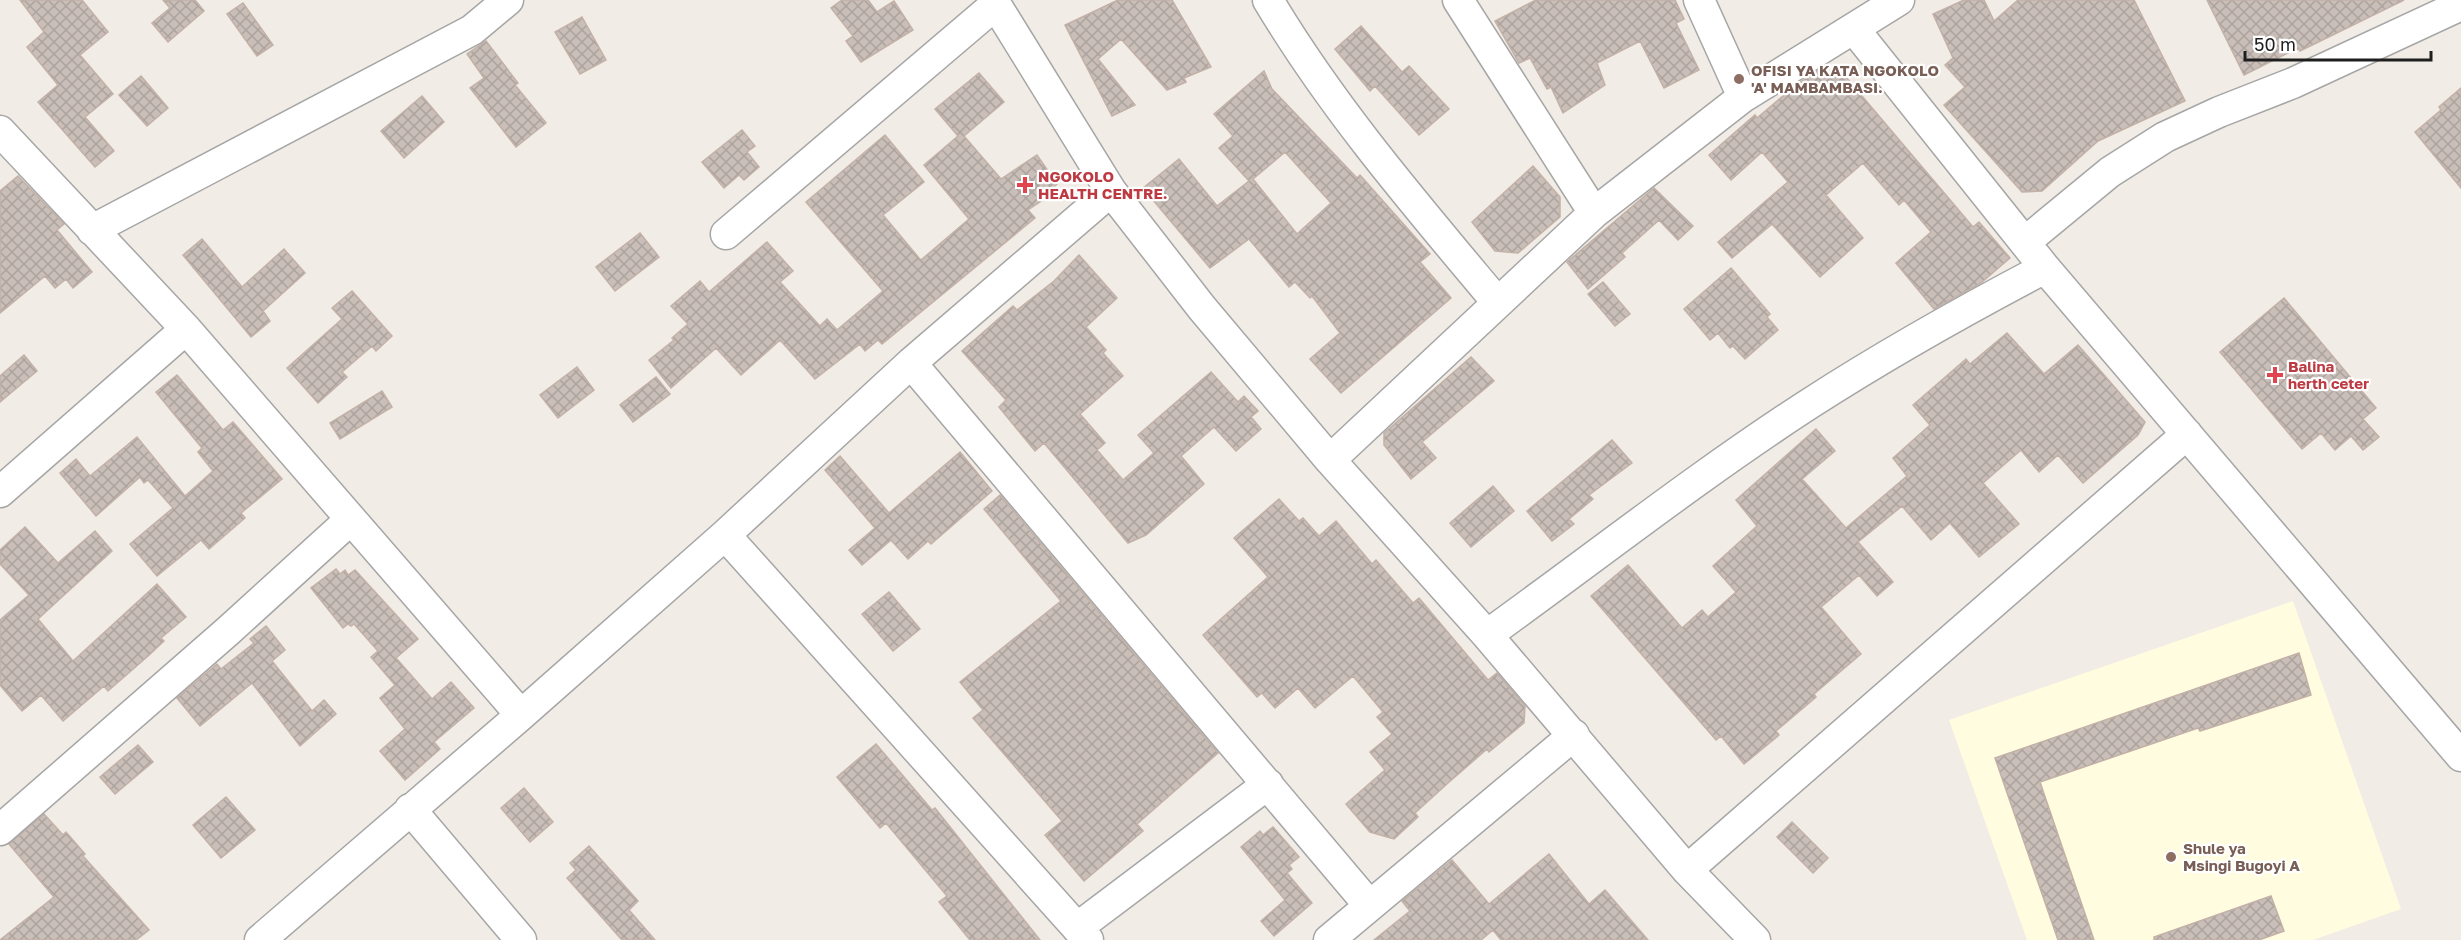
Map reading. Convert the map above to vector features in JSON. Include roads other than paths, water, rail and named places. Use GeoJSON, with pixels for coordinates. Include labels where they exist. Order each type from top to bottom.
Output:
{"type":"FeatureCollection","features":[{"type":"Feature","properties":{"kind":"street"},"geometry":{"type":"LineString","coordinates":[[92,230],[472,30],[508,0]]}},
{"type":"Feature","properties":{"kind":"street"},"geometry":{"type":"LineString","coordinates":[[1268,0],[1318,80],[1370,149],[1497,302]]}},
{"type":"Feature","properties":{"kind":"street"},"geometry":{"type":"LineString","coordinates":[[1458,0],[1594,213]]}},
{"type":"Feature","properties":{"kind":"street"},"geometry":{"type":"LineString","coordinates":[[1699,0],[1743,97]]}},
{"type":"Feature","properties":{"kind":"street"},"geometry":{"type":"LineString","coordinates":[[1330,460],[1594,213],[1743,97],[1899,0]]}},
{"type":"Feature","properties":{"kind":"street"},"geometry":{"type":"LineString","coordinates":[[726,234],[994,2],[1111,191],[1202,308],[1330,460],[1574,735],[1687,870],[1755,940]]}},
{"type":"Feature","properties":{"kind":"street"},"geometry":{"type":"LineString","coordinates":[[2025,242],[2110,172],[2165,137],[2218,112],[2293,83],[2461,5]]}},
{"type":"Feature","properties":{"kind":"street"},"geometry":{"type":"LineString","coordinates":[[1854,29],[2045,268],[2461,756]]}},
{"type":"Feature","properties":{"kind":"street"},"geometry":{"type":"LineString","coordinates":[[2,140],[186,329],[521,715]]}},
{"type":"Feature","properties":{"kind":"street"},"geometry":{"type":"LineString","coordinates":[[260,940],[521,715],[725,535],[911,363],[1111,191]]}},
{"type":"Feature","properties":{"kind":"street"},"geometry":{"type":"LineString","coordinates":[[1487,635],[1720,464],[1808,405],[1976,304],[2045,268]]}},
{"type":"Feature","properties":{"kind":"street"},"geometry":{"type":"LineString","coordinates":[[0,492],[186,329]]}},
{"type":"Feature","properties":{"kind":"street"},"geometry":{"type":"LineString","coordinates":[[911,363],[1369,905]]}},
{"type":"Feature","properties":{"kind":"street"},"geometry":{"type":"LineString","coordinates":[[1687,870],[2187,434]]}},
{"type":"Feature","properties":{"kind":"street"},"geometry":{"type":"LineString","coordinates":[[0,830],[228,631],[350,520]]}},
{"type":"Feature","properties":{"kind":"street"},"geometry":{"type":"LineString","coordinates":[[725,535],[1083,934],[1268,784]]}},
{"type":"Feature","properties":{"kind":"street"},"geometry":{"type":"LineString","coordinates":[[1329,940],[1574,735]]}},
{"type":"Feature","properties":{"kind":"street"},"geometry":{"type":"LineString","coordinates":[[410,809],[521,940]]}},
{"type":"Feature","properties":{"kind":"place","name":"OFISI YA KATA NGOKOLO 'A' MAMBAMBASI."},"geometry":{"type":"Point","coordinates":[1739,79]}},
{"type":"Feature","properties":{"kind":"place","name":"NGOKOLO HEALTH CENTRE."},"geometry":{"type":"Point","coordinates":[1025,185]}},
{"type":"Feature","properties":{"kind":"place","name":"Balina herth ceter"},"geometry":{"type":"Point","coordinates":[2275,375]}},
{"type":"Feature","properties":{"kind":"place","name":"Shule ya Msingi Bugoyi A"},"geometry":{"type":"Point","coordinates":[2171,857]}}]}
